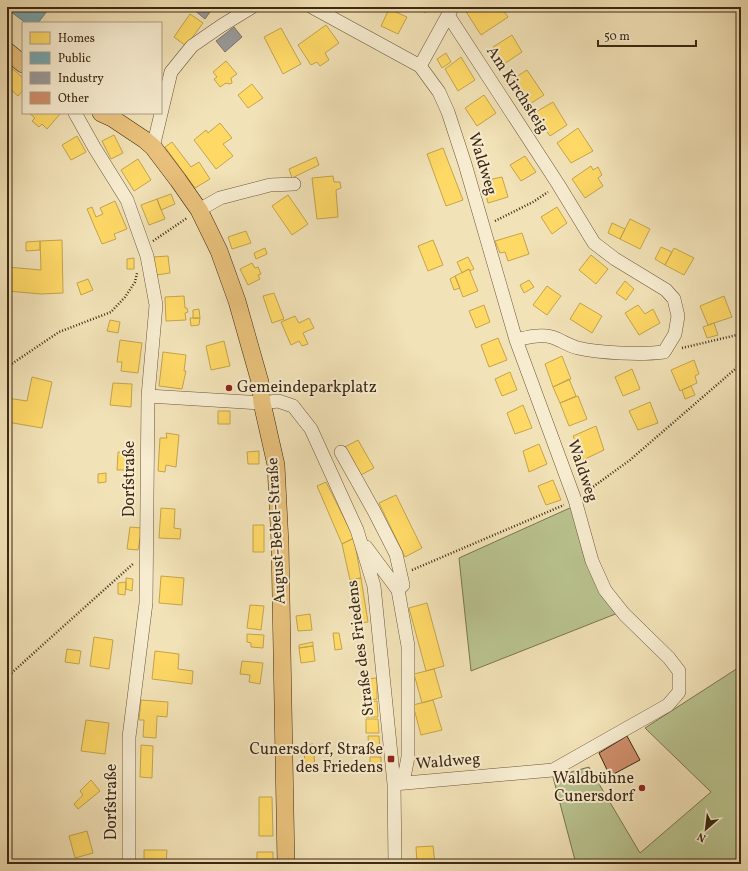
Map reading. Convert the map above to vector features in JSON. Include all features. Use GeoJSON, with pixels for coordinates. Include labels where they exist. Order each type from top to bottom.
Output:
{"type":"FeatureCollection","features":[{"type":"Feature","properties":{"kind":"main road"},"geometry":{"type":"LineString","coordinates":[[7,51],[22,63]]}},
{"type":"Feature","properties":{"kind":"main road","name":"August-Bebel-Straße"},"geometry":{"type":"LineString","coordinates":[[103,114],[112,118],[153,147],[199,210],[219,251],[237,301],[260,382],[262,403],[276,465],[280,544],[286,864]]}},
{"type":"Feature","properties":{"kind":"street"},"geometry":{"type":"LineString","coordinates":[[162,110],[171,72],[192,46],[252,7]]}},
{"type":"Feature","properties":{"kind":"street","name":"Waldweg"},"geometry":{"type":"LineString","coordinates":[[312,7],[420,66],[439,92],[448,112],[465,164],[516,340],[575,500],[592,561],[605,590],[624,614],[669,658],[679,671],[679,692],[668,705],[552,770],[399,784]]}},
{"type":"Feature","properties":{"kind":"street"},"geometry":{"type":"LineString","coordinates":[[420,66],[450,11]]}},
{"type":"Feature","properties":{"kind":"street","name":"Am Kirchsteig"},"geometry":{"type":"LineString","coordinates":[[450,11],[594,243],[615,259],[666,290],[674,299],[678,316],[675,334],[664,352]]}},
{"type":"Feature","properties":{"kind":"street","name":"Dorfstraße"},"geometry":{"type":"LineString","coordinates":[[76,114],[127,200],[146,251],[156,305],[148,396],[146,603],[129,737],[129,864]]}},
{"type":"Feature","properties":{"kind":"street"},"geometry":{"type":"LineString","coordinates":[[153,147],[161,114]]}},
{"type":"Feature","properties":{"kind":"street"},"geometry":{"type":"LineString","coordinates":[[199,210],[220,198],[270,185],[294,184]]}},
{"type":"Feature","properties":{"kind":"street"},"geometry":{"type":"LineString","coordinates":[[516,340],[534,336],[546,336],[552,337],[577,348],[608,352],[654,354],[664,352]]}},
{"type":"Feature","properties":{"kind":"street","name":"Straße des Friedens"},"geometry":{"type":"LineString","coordinates":[[148,396],[262,403],[278,402],[293,406],[311,429],[358,530],[374,586],[399,784],[395,864]]}},
{"type":"Feature","properties":{"kind":"street"},"geometry":{"type":"LineString","coordinates":[[341,452],[374,510],[396,554],[403,585],[398,590]]}},
{"type":"Feature","properties":{"kind":"street"},"geometry":{"type":"LineString","coordinates":[[360,540],[398,590],[408,646],[408,757],[399,784]]}},
{"type":"Feature","properties":{"kind":"path"},"geometry":{"type":"LineString","coordinates":[[483,227],[533,202],[558,184]]}},
{"type":"Feature","properties":{"kind":"path"},"geometry":{"type":"LineString","coordinates":[[7,367],[59,332],[110,312],[125,297],[135,282],[137,270],[146,251],[199,210]]}},
{"type":"Feature","properties":{"kind":"path"},"geometry":{"type":"LineString","coordinates":[[664,352],[741,334]]}},
{"type":"Feature","properties":{"kind":"path"},"geometry":{"type":"LineString","coordinates":[[400,574],[435,561],[575,500],[630,460],[741,364]]}},
{"type":"Feature","properties":{"kind":"path"},"geometry":{"type":"LineString","coordinates":[[7,677],[147,552]]}},
{"type":"Feature","properties":{"kind":"green space"},"geometry":{"type":"Polygon","coordinates":[[[572,507],[618,613],[471,671],[459,558],[572,507]]]}},
{"type":"Feature","properties":{"kind":"green space"},"geometry":{"type":"Polygon","coordinates":[[[741,666],[741,864],[576,864],[553,777],[589,767],[640,853],[711,792],[645,728],[741,666]]]}},
{"type":"Feature","properties":{"kind":"building: Homes"},"geometry":{"type":"Polygon","coordinates":[[[418,7],[428,7],[425,13],[418,7]]]}},
{"type":"Feature","properties":{"kind":"building: Homes"},"geometry":{"type":"Polygon","coordinates":[[[463,7],[501,7],[508,17],[481,35],[463,7]]]}},
{"type":"Feature","properties":{"kind":"building: Homes"},"geometry":{"type":"Polygon","coordinates":[[[389,9],[407,17],[398,34],[381,26],[389,9]]]}},
{"type":"Feature","properties":{"kind":"building: Homes"},"geometry":{"type":"Polygon","coordinates":[[[190,14],[203,23],[186,46],[174,37],[190,14]]]}},
{"type":"Feature","properties":{"kind":"building: Homes"},"geometry":{"type":"Polygon","coordinates":[[[326,25],[339,43],[325,53],[329,60],[320,66],[317,62],[311,65],[298,45],[326,25]]]}},
{"type":"Feature","properties":{"kind":"building: Homes"},"geometry":{"type":"Polygon","coordinates":[[[281,28],[301,64],[283,74],[264,37],[281,28]]]}},
{"type":"Feature","properties":{"kind":"building: Homes"},"geometry":{"type":"Polygon","coordinates":[[[512,35],[522,52],[504,64],[493,47],[512,35]]]}},
{"type":"Feature","properties":{"kind":"building: Homes"},"geometry":{"type":"Polygon","coordinates":[[[446,53],[451,62],[442,68],[437,59],[446,53]]]}},
{"type":"Feature","properties":{"kind":"building: Homes"},"geometry":{"type":"Polygon","coordinates":[[[461,57],[475,80],[458,91],[445,69],[461,57]]]}},
{"type":"Feature","properties":{"kind":"building: Homes"},"geometry":{"type":"Polygon","coordinates":[[[226,61],[237,74],[231,78],[232,83],[226,83],[220,87],[214,79],[217,77],[213,72],[226,61]]]}},
{"type":"Feature","properties":{"kind":"building: Homes"},"geometry":{"type":"Polygon","coordinates":[[[13,69],[22,77],[22,91],[18,96],[7,86],[7,77],[13,69]]]}},
{"type":"Feature","properties":{"kind":"building: Homes"},"geometry":{"type":"Polygon","coordinates":[[[527,70],[544,95],[525,107],[508,82],[527,70]]]}},
{"type":"Feature","properties":{"kind":"building: Homes"},"geometry":{"type":"Polygon","coordinates":[[[252,84],[263,98],[248,108],[238,95],[252,84]]]}},
{"type":"Feature","properties":{"kind":"building: Homes"},"geometry":{"type":"Polygon","coordinates":[[[484,95],[496,113],[477,126],[465,108],[484,95]]]}},
{"type":"Feature","properties":{"kind":"building: Homes"},"geometry":{"type":"Polygon","coordinates":[[[553,102],[567,125],[550,136],[534,113],[553,102]]]}},
{"type":"Feature","properties":{"kind":"building: Homes"},"geometry":{"type":"Polygon","coordinates":[[[30,114],[60,114],[47,129],[42,124],[39,127],[32,121],[35,118],[30,114]]]}},
{"type":"Feature","properties":{"kind":"building: Homes"},"geometry":{"type":"Polygon","coordinates":[[[220,123],[232,138],[223,144],[233,156],[216,169],[194,140],[206,130],[208,133],[220,123]]]}},
{"type":"Feature","properties":{"kind":"building: Homes"},"geometry":{"type":"Polygon","coordinates":[[[578,128],[593,151],[571,163],[557,143],[578,128]]]}},
{"type":"Feature","properties":{"kind":"building: Homes"},"geometry":{"type":"Polygon","coordinates":[[[114,135],[123,153],[111,159],[102,141],[114,135]]]}},
{"type":"Feature","properties":{"kind":"building: Homes"},"geometry":{"type":"Polygon","coordinates":[[[77,136],[86,152],[71,160],[62,145],[77,136]]]}},
{"type":"Feature","properties":{"kind":"building: Homes"},"geometry":{"type":"Polygon","coordinates":[[[172,142],[191,167],[199,162],[210,179],[195,188],[165,147],[172,142]]]}},
{"type":"Feature","properties":{"kind":"building: Homes"},"geometry":{"type":"Polygon","coordinates":[[[443,148],[463,200],[446,206],[427,154],[443,148]]]}},
{"type":"Feature","properties":{"kind":"building: Homes"},"geometry":{"type":"Polygon","coordinates":[[[525,156],[536,172],[521,181],[510,165],[525,156]]]}},
{"type":"Feature","properties":{"kind":"building: Homes"},"geometry":{"type":"Polygon","coordinates":[[[316,157],[319,165],[292,178],[289,169],[316,157]]]}},
{"type":"Feature","properties":{"kind":"building: Homes"},"geometry":{"type":"Polygon","coordinates":[[[138,159],[151,180],[134,191],[121,170],[138,159]]]}},
{"type":"Feature","properties":{"kind":"building: Homes"},"geometry":{"type":"Polygon","coordinates":[[[591,166],[593,170],[598,167],[602,175],[598,178],[603,186],[585,198],[572,179],[591,166]]]}},
{"type":"Feature","properties":{"kind":"building: Homes"},"geometry":{"type":"Polygon","coordinates":[[[333,176],[334,182],[340,182],[341,188],[336,190],[338,217],[317,219],[312,178],[333,176]]]}},
{"type":"Feature","properties":{"kind":"building: Homes"},"geometry":{"type":"Polygon","coordinates":[[[502,177],[508,197],[488,203],[483,181],[502,177]]]}},
{"type":"Feature","properties":{"kind":"building: Homes"},"geometry":{"type":"Polygon","coordinates":[[[171,194],[175,204],[161,210],[157,199],[171,194]]]}},
{"type":"Feature","properties":{"kind":"building: Homes"},"geometry":{"type":"Polygon","coordinates":[[[288,195],[308,224],[292,235],[272,206],[288,195]]]}},
{"type":"Feature","properties":{"kind":"building: Homes"},"geometry":{"type":"Polygon","coordinates":[[[157,199],[165,219],[149,225],[141,205],[157,199]]]}},
{"type":"Feature","properties":{"kind":"building: Homes"},"geometry":{"type":"Polygon","coordinates":[[[115,201],[127,229],[114,234],[116,239],[102,244],[87,209],[92,207],[96,217],[103,214],[100,208],[115,201]]]}},
{"type":"Feature","properties":{"kind":"building: Homes"},"geometry":{"type":"Polygon","coordinates":[[[557,207],[567,223],[552,234],[541,217],[557,207]]]}},
{"type":"Feature","properties":{"kind":"building: Homes"},"geometry":{"type":"Polygon","coordinates":[[[630,219],[650,229],[640,249],[620,239],[630,219]]]}},
{"type":"Feature","properties":{"kind":"building: Homes"},"geometry":{"type":"Polygon","coordinates":[[[612,223],[625,229],[620,239],[608,233],[612,223]]]}},
{"type":"Feature","properties":{"kind":"building: Homes"},"geometry":{"type":"Polygon","coordinates":[[[246,231],[251,243],[232,249],[228,237],[246,231]]]}},
{"type":"Feature","properties":{"kind":"building: Homes"},"geometry":{"type":"Polygon","coordinates":[[[522,233],[529,254],[508,261],[505,252],[500,253],[495,241],[522,233]]]}},
{"type":"Feature","properties":{"kind":"building: Homes"},"geometry":{"type":"Polygon","coordinates":[[[62,240],[63,293],[41,294],[7,291],[7,267],[41,270],[40,241],[62,240]]]}},
{"type":"Feature","properties":{"kind":"building: Homes"},"geometry":{"type":"Polygon","coordinates":[[[433,240],[443,265],[428,271],[418,246],[433,240]]]}},
{"type":"Feature","properties":{"kind":"building: Homes"},"geometry":{"type":"Polygon","coordinates":[[[40,241],[40,250],[26,251],[26,242],[40,241]]]}},
{"type":"Feature","properties":{"kind":"building: Homes"},"geometry":{"type":"Polygon","coordinates":[[[661,247],[672,252],[665,265],[655,259],[661,247]]]}},
{"type":"Feature","properties":{"kind":"building: Homes"},"geometry":{"type":"Polygon","coordinates":[[[265,248],[267,254],[256,259],[254,253],[265,248]]]}},
{"type":"Feature","properties":{"kind":"building: Homes"},"geometry":{"type":"Polygon","coordinates":[[[674,248],[694,258],[684,275],[665,265],[674,248]]]}},
{"type":"Feature","properties":{"kind":"building: Homes"},"geometry":{"type":"Polygon","coordinates":[[[591,255],[608,269],[596,284],[579,270],[591,255]]]}},
{"type":"Feature","properties":{"kind":"building: Homes"},"geometry":{"type":"Polygon","coordinates":[[[168,256],[170,273],[156,275],[153,257],[168,256]]]}},
{"type":"Feature","properties":{"kind":"building: Homes"},"geometry":{"type":"Polygon","coordinates":[[[468,257],[474,269],[470,271],[469,269],[462,273],[457,262],[468,257]]]}},
{"type":"Feature","properties":{"kind":"building: Homes"},"geometry":{"type":"Polygon","coordinates":[[[134,258],[134,269],[127,269],[127,259],[134,258]]]}},
{"type":"Feature","properties":{"kind":"building: Homes"},"geometry":{"type":"Polygon","coordinates":[[[252,263],[255,268],[258,267],[261,274],[258,275],[260,279],[248,285],[240,269],[252,263]]]}},
{"type":"Feature","properties":{"kind":"building: Homes"},"geometry":{"type":"Polygon","coordinates":[[[469,269],[478,291],[463,297],[455,276],[469,269]]]}},
{"type":"Feature","properties":{"kind":"building: Homes"},"geometry":{"type":"Polygon","coordinates":[[[455,276],[460,288],[454,290],[450,279],[455,276]]]}},
{"type":"Feature","properties":{"kind":"building: Homes"},"geometry":{"type":"Polygon","coordinates":[[[88,279],[93,290],[81,295],[77,283],[88,279]]]}},
{"type":"Feature","properties":{"kind":"building: Homes"},"geometry":{"type":"Polygon","coordinates":[[[529,280],[534,287],[524,293],[520,285],[529,280]]]}},
{"type":"Feature","properties":{"kind":"building: Homes"},"geometry":{"type":"Polygon","coordinates":[[[625,281],[634,289],[626,300],[616,293],[625,281]]]}},
{"type":"Feature","properties":{"kind":"building: Homes"},"geometry":{"type":"Polygon","coordinates":[[[547,286],[561,296],[547,315],[533,305],[547,286]]]}},
{"type":"Feature","properties":{"kind":"building: Homes"},"geometry":{"type":"Polygon","coordinates":[[[274,293],[284,319],[272,323],[263,296],[274,293]]]}},
{"type":"Feature","properties":{"kind":"building: Homes"},"geometry":{"type":"Polygon","coordinates":[[[184,296],[185,308],[187,308],[188,312],[185,313],[186,320],[166,321],[165,297],[184,296]]]}},
{"type":"Feature","properties":{"kind":"building: Homes"},"geometry":{"type":"Polygon","coordinates":[[[724,296],[732,317],[708,325],[700,306],[724,296]]]}},
{"type":"Feature","properties":{"kind":"building: Homes"},"geometry":{"type":"Polygon","coordinates":[[[580,303],[602,316],[592,333],[570,319],[580,303]]]}},
{"type":"Feature","properties":{"kind":"building: Homes"},"geometry":{"type":"Polygon","coordinates":[[[484,305],[490,322],[476,328],[469,311],[484,305]]]}},
{"type":"Feature","properties":{"kind":"building: Homes"},"geometry":{"type":"Polygon","coordinates":[[[638,305],[645,314],[653,309],[660,323],[639,335],[625,313],[638,305]]]}},
{"type":"Feature","properties":{"kind":"building: Homes"},"geometry":{"type":"Polygon","coordinates":[[[199,309],[200,318],[193,318],[193,310],[199,309]]]}},
{"type":"Feature","properties":{"kind":"building: Homes"},"geometry":{"type":"Polygon","coordinates":[[[295,316],[299,323],[309,318],[314,328],[303,333],[308,344],[302,346],[299,341],[291,345],[281,322],[295,316]]]}},
{"type":"Feature","properties":{"kind":"building: Homes"},"geometry":{"type":"Polygon","coordinates":[[[190,318],[200,318],[199,325],[191,326],[190,318]]]}},
{"type":"Feature","properties":{"kind":"building: Homes"},"geometry":{"type":"Polygon","coordinates":[[[110,320],[120,322],[118,333],[107,331],[110,320]]]}},
{"type":"Feature","properties":{"kind":"building: Homes"},"geometry":{"type":"Polygon","coordinates":[[[714,323],[718,335],[707,338],[703,327],[714,323]]]}},
{"type":"Feature","properties":{"kind":"building: Homes"},"geometry":{"type":"Polygon","coordinates":[[[498,338],[507,360],[489,367],[481,345],[498,338]]]}},
{"type":"Feature","properties":{"kind":"building: Homes"},"geometry":{"type":"Polygon","coordinates":[[[120,340],[142,343],[138,373],[121,371],[122,362],[117,362],[120,340]]]}},
{"type":"Feature","properties":{"kind":"building: Homes"},"geometry":{"type":"Polygon","coordinates":[[[224,341],[230,366],[211,370],[206,346],[224,341]]]}},
{"type":"Feature","properties":{"kind":"building: Homes"},"geometry":{"type":"Polygon","coordinates":[[[163,352],[186,355],[184,371],[186,371],[182,389],[159,386],[163,352]]]}},
{"type":"Feature","properties":{"kind":"building: Homes"},"geometry":{"type":"Polygon","coordinates":[[[562,356],[571,379],[553,387],[545,364],[562,356]]]}},
{"type":"Feature","properties":{"kind":"building: Homes"},"geometry":{"type":"Polygon","coordinates":[[[694,360],[699,374],[695,376],[697,383],[680,391],[671,370],[694,360]]]}},
{"type":"Feature","properties":{"kind":"building: Homes"},"geometry":{"type":"Polygon","coordinates":[[[632,369],[640,389],[623,396],[615,377],[632,369]]]}},
{"type":"Feature","properties":{"kind":"building: Homes"},"geometry":{"type":"Polygon","coordinates":[[[510,372],[517,390],[502,396],[495,379],[510,372]]]}},
{"type":"Feature","properties":{"kind":"building: Homes"},"geometry":{"type":"Polygon","coordinates":[[[32,377],[52,382],[42,428],[7,422],[7,398],[27,401],[32,377]]]}},
{"type":"Feature","properties":{"kind":"building: Homes"},"geometry":{"type":"Polygon","coordinates":[[[569,379],[576,396],[560,403],[553,387],[569,379]]]}},
{"type":"Feature","properties":{"kind":"building: Homes"},"geometry":{"type":"Polygon","coordinates":[[[113,383],[132,384],[131,407],[110,405],[113,383]]]}},
{"type":"Feature","properties":{"kind":"building: Homes"},"geometry":{"type":"Polygon","coordinates":[[[691,386],[695,395],[685,399],[682,390],[691,386]]]}},
{"type":"Feature","properties":{"kind":"building: Homes"},"geometry":{"type":"Polygon","coordinates":[[[578,396],[587,419],[569,426],[560,403],[578,396]]]}},
{"type":"Feature","properties":{"kind":"building: Homes"},"geometry":{"type":"Polygon","coordinates":[[[650,402],[658,423],[638,430],[629,411],[650,402]]]}},
{"type":"Feature","properties":{"kind":"building: Homes"},"geometry":{"type":"Polygon","coordinates":[[[523,405],[532,428],[515,434],[507,413],[523,405]]]}},
{"type":"Feature","properties":{"kind":"building: Homes"},"geometry":{"type":"Polygon","coordinates":[[[218,411],[230,411],[230,424],[218,424],[218,411]]]}},
{"type":"Feature","properties":{"kind":"building: Homes"},"geometry":{"type":"Polygon","coordinates":[[[596,426],[604,450],[583,460],[573,436],[596,426]]]}},
{"type":"Feature","properties":{"kind":"building: Homes"},"geometry":{"type":"Polygon","coordinates":[[[166,433],[179,435],[176,467],[166,465],[165,472],[158,471],[160,438],[167,438],[166,433]]]}},
{"type":"Feature","properties":{"kind":"building: Homes"},"geometry":{"type":"Polygon","coordinates":[[[358,440],[374,468],[357,477],[341,449],[358,440]]]}},
{"type":"Feature","properties":{"kind":"building: Homes"},"geometry":{"type":"Polygon","coordinates":[[[539,444],[547,464],[529,472],[523,451],[539,444]]]}},
{"type":"Feature","properties":{"kind":"building: Homes"},"geometry":{"type":"Polygon","coordinates":[[[259,451],[259,464],[248,464],[247,452],[259,451]]]}},
{"type":"Feature","properties":{"kind":"building: Homes"},"geometry":{"type":"Polygon","coordinates":[[[118,452],[132,453],[131,470],[117,470],[118,452]]]}},
{"type":"Feature","properties":{"kind":"building: Homes"},"geometry":{"type":"Polygon","coordinates":[[[106,473],[106,482],[98,483],[98,474],[106,473]]]}},
{"type":"Feature","properties":{"kind":"building: Homes"},"geometry":{"type":"Polygon","coordinates":[[[553,480],[561,500],[546,505],[538,486],[553,480]]]}},
{"type":"Feature","properties":{"kind":"building: Homes"},"geometry":{"type":"Polygon","coordinates":[[[326,482],[354,538],[342,544],[317,486],[326,482]]]}},
{"type":"Feature","properties":{"kind":"building: Homes"},"geometry":{"type":"Polygon","coordinates":[[[396,495],[422,548],[405,557],[379,503],[396,495]]]}},
{"type":"Feature","properties":{"kind":"building: Homes"},"geometry":{"type":"Polygon","coordinates":[[[161,508],[175,509],[174,528],[181,529],[180,539],[159,538],[161,508]]]}},
{"type":"Feature","properties":{"kind":"building: Homes"},"geometry":{"type":"Polygon","coordinates":[[[253,525],[264,525],[264,552],[253,552],[253,525]]]}},
{"type":"Feature","properties":{"kind":"building: Homes"},"geometry":{"type":"Polygon","coordinates":[[[130,527],[142,528],[138,550],[127,549],[130,527]]]}},
{"type":"Feature","properties":{"kind":"building: Homes"},"geometry":{"type":"Polygon","coordinates":[[[354,538],[361,578],[350,580],[342,544],[354,538]]]}},
{"type":"Feature","properties":{"kind":"building: Homes"},"geometry":{"type":"Polygon","coordinates":[[[161,576],[184,578],[182,605],[159,603],[161,576]]]}},
{"type":"Feature","properties":{"kind":"building: Homes"},"geometry":{"type":"Polygon","coordinates":[[[126,578],[133,579],[132,591],[126,589],[126,578]]]}},
{"type":"Feature","properties":{"kind":"building: Homes"},"geometry":{"type":"Polygon","coordinates":[[[361,578],[368,622],[357,623],[350,580],[361,578]]]}},
{"type":"Feature","properties":{"kind":"building: Homes"},"geometry":{"type":"Polygon","coordinates":[[[126,582],[125,595],[118,594],[118,583],[126,582]]]}},
{"type":"Feature","properties":{"kind":"building: Homes"},"geometry":{"type":"Polygon","coordinates":[[[427,603],[444,666],[426,671],[409,608],[427,603]]]}},
{"type":"Feature","properties":{"kind":"building: Homes"},"geometry":{"type":"Polygon","coordinates":[[[250,605],[264,606],[261,630],[247,628],[250,605]]]}},
{"type":"Feature","properties":{"kind":"building: Homes"},"geometry":{"type":"Polygon","coordinates":[[[310,614],[312,630],[298,631],[296,616],[310,614]]]}},
{"type":"Feature","properties":{"kind":"building: Homes"},"geometry":{"type":"Polygon","coordinates":[[[333,633],[339,633],[342,649],[335,650],[333,633]]]}},
{"type":"Feature","properties":{"kind":"building: Homes"},"geometry":{"type":"Polygon","coordinates":[[[247,634],[264,635],[263,648],[251,647],[251,643],[247,642],[247,634]]]}},
{"type":"Feature","properties":{"kind":"building: Homes"},"geometry":{"type":"Polygon","coordinates":[[[94,637],[113,640],[109,669],[90,666],[94,637]]]}},
{"type":"Feature","properties":{"kind":"building: Homes"},"geometry":{"type":"Polygon","coordinates":[[[313,642],[313,646],[299,648],[299,645],[313,642]]]}},
{"type":"Feature","properties":{"kind":"building: Homes"},"geometry":{"type":"Polygon","coordinates":[[[313,646],[315,661],[301,663],[299,648],[313,646]]]}},
{"type":"Feature","properties":{"kind":"building: Homes"},"geometry":{"type":"Polygon","coordinates":[[[67,649],[81,651],[79,664],[65,662],[67,649]]]}},
{"type":"Feature","properties":{"kind":"building: Homes"},"geometry":{"type":"Polygon","coordinates":[[[155,651],[179,654],[178,669],[193,671],[192,684],[152,679],[155,651]]]}},
{"type":"Feature","properties":{"kind":"building: Homes"},"geometry":{"type":"Polygon","coordinates":[[[242,661],[263,663],[260,684],[249,682],[250,675],[240,674],[242,661]]]}},
{"type":"Feature","properties":{"kind":"building: Homes"},"geometry":{"type":"Polygon","coordinates":[[[434,669],[442,697],[422,703],[414,674],[434,669]]]}},
{"type":"Feature","properties":{"kind":"building: Homes"},"geometry":{"type":"Polygon","coordinates":[[[377,678],[377,699],[365,700],[364,679],[377,678]]]}},
{"type":"Feature","properties":{"kind":"building: Homes"},"geometry":{"type":"Polygon","coordinates":[[[141,700],[168,702],[167,717],[157,716],[156,738],[143,737],[144,720],[139,720],[141,700]]]}},
{"type":"Feature","properties":{"kind":"building: Homes"},"geometry":{"type":"Polygon","coordinates":[[[433,700],[442,730],[421,735],[413,705],[433,700]]]}},
{"type":"Feature","properties":{"kind":"building: Homes"},"geometry":{"type":"Polygon","coordinates":[[[377,701],[378,717],[365,717],[365,702],[377,701]]]}},
{"type":"Feature","properties":{"kind":"building: Homes"},"geometry":{"type":"Polygon","coordinates":[[[366,719],[378,719],[379,733],[366,733],[366,719]]]}},
{"type":"Feature","properties":{"kind":"building: Homes"},"geometry":{"type":"Polygon","coordinates":[[[86,720],[109,723],[105,754],[81,751],[86,720]]]}},
{"type":"Feature","properties":{"kind":"building: Homes"},"geometry":{"type":"Polygon","coordinates":[[[368,736],[379,736],[380,754],[369,754],[368,736]]]}},
{"type":"Feature","properties":{"kind":"building: Homes"},"geometry":{"type":"Polygon","coordinates":[[[313,744],[315,767],[305,768],[304,745],[313,744]]]}},
{"type":"Feature","properties":{"kind":"building: Homes"},"geometry":{"type":"Polygon","coordinates":[[[141,745],[153,746],[152,778],[140,777],[141,745]]]}},
{"type":"Feature","properties":{"kind":"building: Homes"},"geometry":{"type":"Polygon","coordinates":[[[370,757],[381,757],[381,770],[370,770],[370,757]]]}},
{"type":"Feature","properties":{"kind":"building: Homes"},"geometry":{"type":"Polygon","coordinates":[[[91,780],[100,791],[78,809],[74,804],[83,795],[80,791],[91,780]]]}},
{"type":"Feature","properties":{"kind":"building: Homes"},"geometry":{"type":"Polygon","coordinates":[[[259,797],[272,797],[273,836],[259,836],[259,797]]]}},
{"type":"Feature","properties":{"kind":"building: Homes"},"geometry":{"type":"Polygon","coordinates":[[[87,831],[93,853],[75,858],[69,836],[87,831]]]}},
{"type":"Feature","properties":{"kind":"building: Homes"},"geometry":{"type":"Polygon","coordinates":[[[433,846],[435,864],[417,864],[416,847],[433,846]]]}},
{"type":"Feature","properties":{"kind":"building: Homes"},"geometry":{"type":"Polygon","coordinates":[[[144,850],[167,850],[166,864],[144,864],[144,850]]]}},
{"type":"Feature","properties":{"kind":"building: Homes"},"geometry":{"type":"Polygon","coordinates":[[[257,852],[273,852],[273,864],[257,864],[257,852]]]}},
{"type":"Feature","properties":{"kind":"building: Public"},"geometry":{"type":"Polygon","coordinates":[[[7,7],[42,7],[47,11],[39,22],[25,22],[7,9],[7,7]]]}},
{"type":"Feature","properties":{"kind":"building: Industry"},"geometry":{"type":"Polygon","coordinates":[[[194,7],[213,8],[205,19],[193,9],[194,7]]]}},
{"type":"Feature","properties":{"kind":"building: Industry"},"geometry":{"type":"Polygon","coordinates":[[[234,27],[242,37],[225,52],[216,41],[234,27]]]}},
{"type":"Feature","properties":{"kind":"building: Other"},"geometry":{"type":"Polygon","coordinates":[[[627,736],[640,760],[610,776],[599,753],[627,736]]]}},
{"type":"Feature","properties":{"kind":"place","name":"Gemeindeparkplatz"},"geometry":{"type":"Point","coordinates":[229,388]}},
{"type":"Feature","properties":{"kind":"place","name":"Cunersdorf, Straße des Friedens"},"geometry":{"type":"Point","coordinates":[391,759]}},
{"type":"Feature","properties":{"kind":"place","name":"Waldbühne Cunersdorf"},"geometry":{"type":"Point","coordinates":[642,788]}}]}
